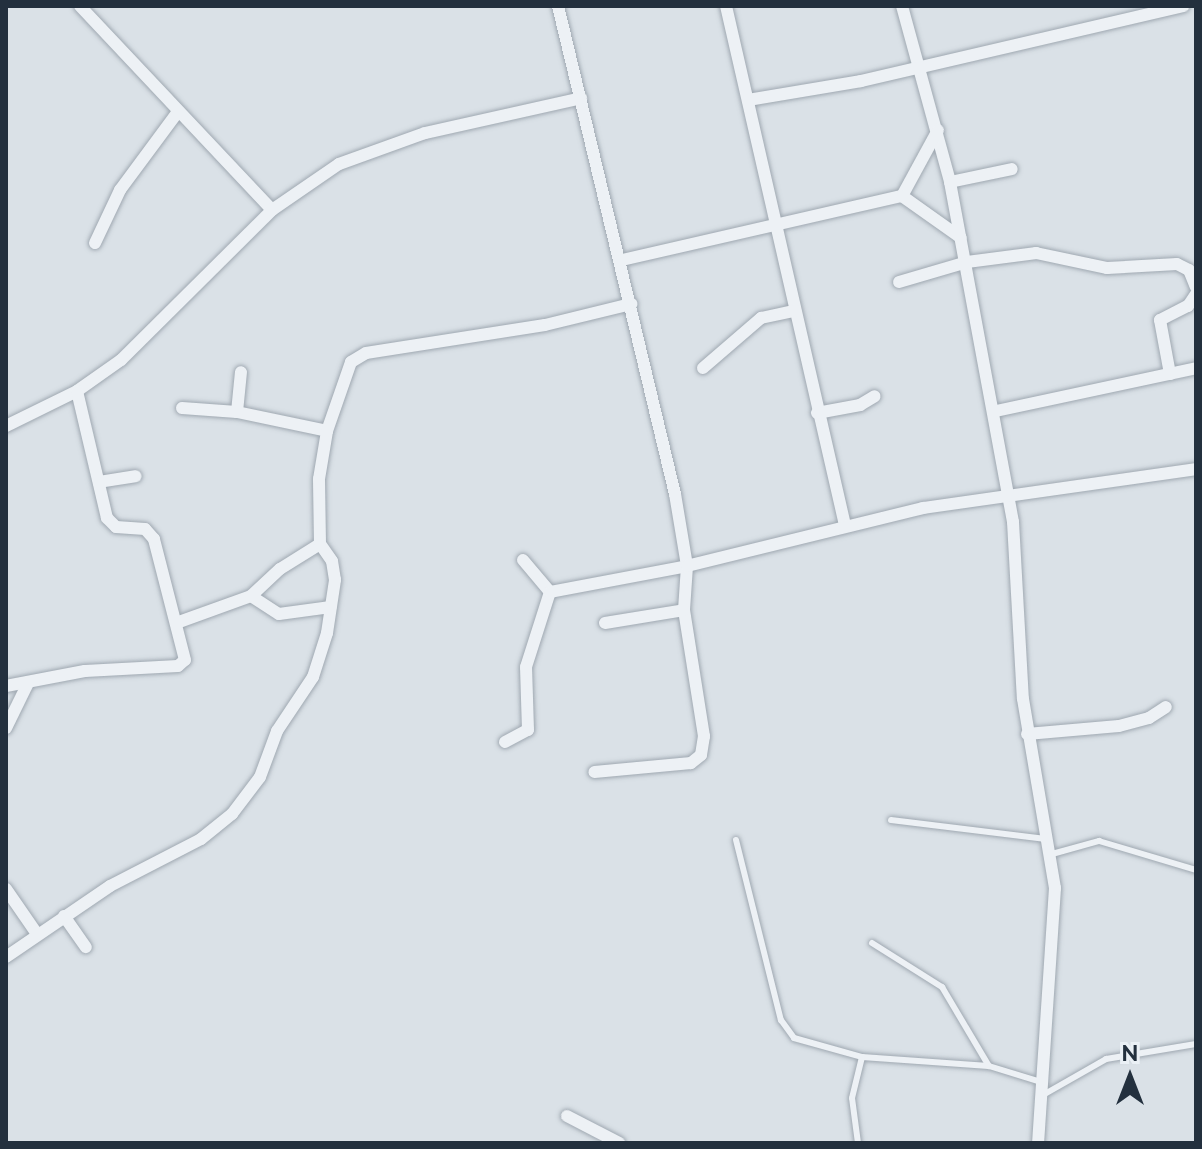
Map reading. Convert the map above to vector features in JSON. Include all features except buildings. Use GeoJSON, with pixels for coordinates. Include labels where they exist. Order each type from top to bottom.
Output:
{"type":"FeatureCollection","features":[{"type":"Feature","properties":{"kind":"street"},"geometry":{"type":"LineString","coordinates":[[80,6],[177,113],[272,210]]}},
{"type":"Feature","properties":{"kind":"street"},"geometry":{"type":"LineString","coordinates":[[558,6],[622,260],[687,566],[684,610],[704,736],[701,755],[667,769],[594,772]]}},
{"type":"Feature","properties":{"kind":"street"},"geometry":{"type":"LineString","coordinates":[[726,6],[845,525]]}},
{"type":"Feature","properties":{"kind":"street"},"geometry":{"type":"LineString","coordinates":[[902,6],[950,182],[1009,492],[1027,734],[1052,854],[1055,937],[1038,1143]]}},
{"type":"Feature","properties":{"kind":"street"},"geometry":{"type":"LineString","coordinates":[[748,100],[921,68],[1183,6]]}},
{"type":"Feature","properties":{"kind":"street"},"geometry":{"type":"LineString","coordinates":[[6,426],[77,391],[121,360],[272,210],[339,164],[397,141],[581,98]]}},
{"type":"Feature","properties":{"kind":"street"},"geometry":{"type":"LineString","coordinates":[[95,243],[120,190],[177,113]]}},
{"type":"Feature","properties":{"kind":"street"},"geometry":{"type":"LineString","coordinates":[[902,196],[938,130]]}},
{"type":"Feature","properties":{"kind":"street"},"geometry":{"type":"LineString","coordinates":[[950,182],[1012,169]]}},
{"type":"Feature","properties":{"kind":"street"},"geometry":{"type":"LineString","coordinates":[[622,260],[902,196],[961,238]]}},
{"type":"Feature","properties":{"kind":"street"},"geometry":{"type":"LineString","coordinates":[[899,282],[967,262],[1036,253],[1107,268],[1165,262],[1189,270],[1196,287]]}},
{"type":"Feature","properties":{"kind":"street"},"geometry":{"type":"LineString","coordinates":[[1170,374],[1160,320],[1188,306],[1196,294]]}},
{"type":"Feature","properties":{"kind":"street"},"geometry":{"type":"LineString","coordinates":[[6,957],[128,875],[201,839],[243,802],[260,777],[277,731],[313,677],[331,607],[333,564],[320,544],[319,479],[327,431],[348,365],[359,356],[545,325],[631,304]]}},
{"type":"Feature","properties":{"kind":"street"},"geometry":{"type":"LineString","coordinates":[[703,368],[754,323],[795,311]]}},
{"type":"Feature","properties":{"kind":"street"},"geometry":{"type":"LineString","coordinates":[[996,411],[1196,368]]}},
{"type":"Feature","properties":{"kind":"street"},"geometry":{"type":"LineString","coordinates":[[237,412],[241,372]]}},
{"type":"Feature","properties":{"kind":"street"},"geometry":{"type":"LineString","coordinates":[[6,686],[85,671],[182,664],[179,622],[154,539],[145,529],[109,521],[77,391]]}},
{"type":"Feature","properties":{"kind":"street"},"geometry":{"type":"LineString","coordinates":[[817,413],[860,405],[875,396]]}},
{"type":"Feature","properties":{"kind":"street"},"geometry":{"type":"LineString","coordinates":[[182,408],[237,412],[327,431]]}},
{"type":"Feature","properties":{"kind":"street"},"geometry":{"type":"LineString","coordinates":[[550,592],[687,566],[845,525],[1009,492],[1196,469]]}},
{"type":"Feature","properties":{"kind":"street"},"geometry":{"type":"LineString","coordinates":[[99,482],[136,476]]}},
{"type":"Feature","properties":{"kind":"street"},"geometry":{"type":"LineString","coordinates":[[179,622],[251,596],[280,569],[320,544]]}},
{"type":"Feature","properties":{"kind":"street"},"geometry":{"type":"LineString","coordinates":[[523,560],[550,592]]}},
{"type":"Feature","properties":{"kind":"street"},"geometry":{"type":"LineString","coordinates":[[505,742],[528,730],[526,667],[550,592]]}},
{"type":"Feature","properties":{"kind":"street"},"geometry":{"type":"LineString","coordinates":[[251,596],[279,614],[331,607]]}},
{"type":"Feature","properties":{"kind":"street"},"geometry":{"type":"LineString","coordinates":[[605,623],[684,610]]}},
{"type":"Feature","properties":{"kind":"street"},"geometry":{"type":"LineString","coordinates":[[6,728],[28,683]]}},
{"type":"Feature","properties":{"kind":"street"},"geometry":{"type":"LineString","coordinates":[[1027,734],[1119,726],[1149,718],[1166,707]]}},
{"type":"Feature","properties":{"kind":"street"},"geometry":{"type":"LineString","coordinates":[[6,889],[37,934]]}},
{"type":"Feature","properties":{"kind":"street"},"geometry":{"type":"LineString","coordinates":[[64,916],[86,947]]}},
{"type":"Feature","properties":{"kind":"street"},"geometry":{"type":"LineString","coordinates":[[567,1116],[619,1143]]}},
{"type":"Feature","properties":{"kind":"lane"},"geometry":{"type":"LineString","coordinates":[[891,820],[1050,839]]}},
{"type":"Feature","properties":{"kind":"lane"},"geometry":{"type":"LineString","coordinates":[[736,840],[784,1027],[803,1043],[862,1057],[989,1066],[1041,1082]]}},
{"type":"Feature","properties":{"kind":"lane"},"geometry":{"type":"LineString","coordinates":[[1052,854],[1099,841],[1196,870]]}},
{"type":"Feature","properties":{"kind":"lane"},"geometry":{"type":"LineString","coordinates":[[872,943],[946,991],[962,1029],[989,1066]]}},
{"type":"Feature","properties":{"kind":"lane"},"geometry":{"type":"LineString","coordinates":[[1041,1096],[1106,1059],[1196,1044]]}},
{"type":"Feature","properties":{"kind":"lane"},"geometry":{"type":"LineString","coordinates":[[858,1143],[852,1098],[862,1057]]}}]}
